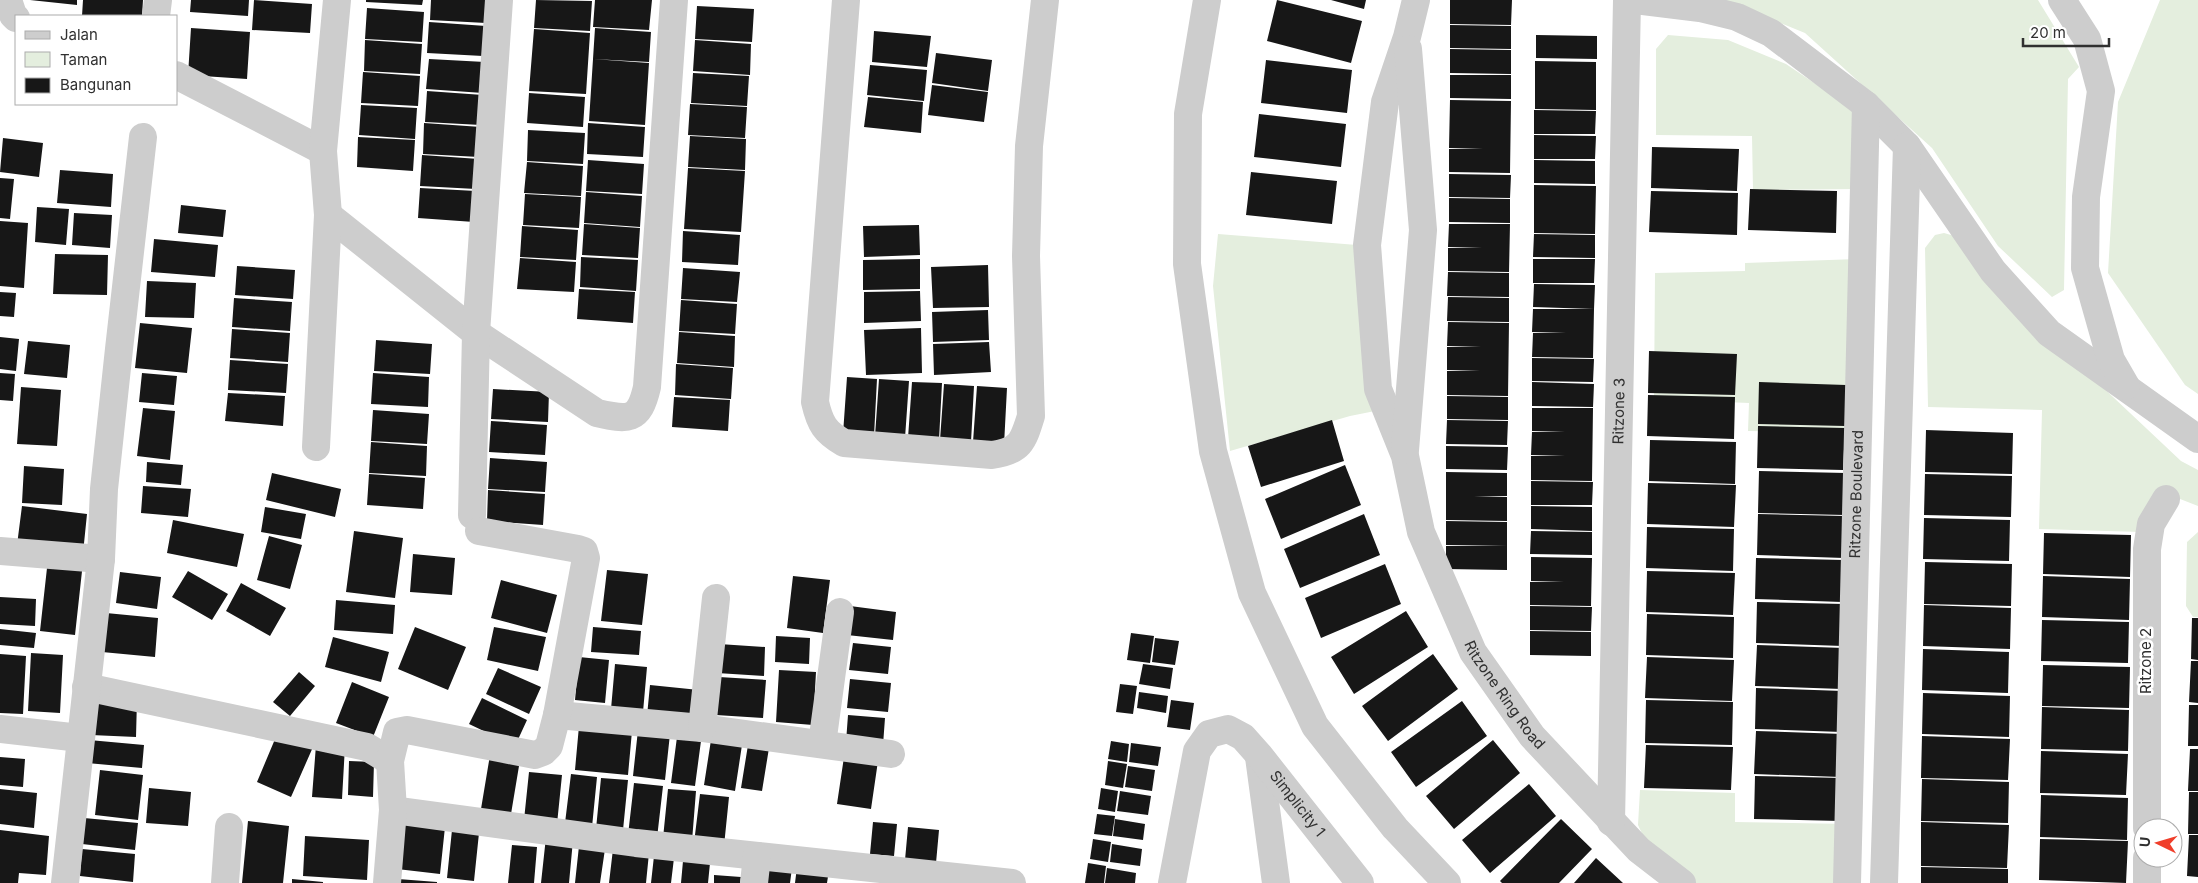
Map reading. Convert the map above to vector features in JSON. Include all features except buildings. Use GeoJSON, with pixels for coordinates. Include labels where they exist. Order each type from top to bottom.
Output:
{"type":"FeatureCollection","features":[{"type":"Feature","properties":{"kind":"street"},"geometry":{"type":"LineString","coordinates":[[8,0],[15,17]]}},
{"type":"Feature","properties":{"kind":"street"},"geometry":{"type":"LineString","coordinates":[[156,15],[158,0]]}},
{"type":"Feature","properties":{"kind":"street"},"geometry":{"type":"LineString","coordinates":[[316,447],[328,215],[323,151],[337,0]]}},
{"type":"Feature","properties":{"kind":"street"},"geometry":{"type":"LineString","coordinates":[[387,883],[393,810],[390,761],[396,732],[400,730],[535,755],[543,752],[549,746],[586,563],[584,551],[476,523],[476,334],[499,0]]}},
{"type":"Feature","properties":{"kind":"street"},"geometry":{"type":"LineString","coordinates":[[328,215],[476,334],[597,413],[616,417],[632,416],[643,406],[647,387],[674,0]]}},
{"type":"Feature","properties":{"kind":"street"},"geometry":{"type":"LineString","coordinates":[[846,0],[814,402],[818,417],[828,434],[844,443],[992,455],[1010,452],[1024,437],[1031,416],[1026,256],[1029,146],[1045,0]]}},
{"type":"Feature","properties":{"kind":"street"},"geometry":{"type":"LineString","coordinates":[[1207,0],[1188,114],[1187,264],[1213,452],[1252,593],[1315,726],[1395,828],[1447,883]]}},
{"type":"Feature","properties":{"kind":"street"},"geometry":{"type":"LineString","coordinates":[[1405,456],[1378,389],[1367,245],[1385,102],[1407,38],[1416,0]]}},
{"type":"Feature","properties":{"kind":"street","name":"Ritzone 3"},"geometry":{"type":"LineString","coordinates":[[1611,822],[1627,0]]}},
{"type":"Feature","properties":{"kind":"street"},"geometry":{"type":"LineString","coordinates":[[1635,0],[1700,8],[1737,17],[1771,32],[1866,105],[1907,146],[1993,271],[2049,333],[2198,439]]}},
{"type":"Feature","properties":{"kind":"street"},"geometry":{"type":"LineString","coordinates":[[2062,0],[2087,39],[2101,90],[2086,197],[2085,268],[2111,360],[2130,391]]}},
{"type":"Feature","properties":{"kind":"street"},"geometry":{"type":"LineString","coordinates":[[1405,456],[1423,230],[1407,38]]}},
{"type":"Feature","properties":{"kind":"street"},"geometry":{"type":"LineString","coordinates":[[178,76],[323,151]]}},
{"type":"Feature","properties":{"kind":"street","name":"Ritzone Boulevard"},"geometry":{"type":"LineString","coordinates":[[1847,883],[1866,105]]}},
{"type":"Feature","properties":{"kind":"street"},"geometry":{"type":"LineString","coordinates":[[65,883],[101,559],[104,489],[143,137]]}},
{"type":"Feature","properties":{"kind":"street"},"geometry":{"type":"LineString","coordinates":[[1884,883],[1907,146]]}},
{"type":"Feature","properties":{"kind":"street","name":"Ritzone Ring Road"},"geometry":{"type":"LineString","coordinates":[[1405,456],[1421,532],[1473,652],[1532,736],[1639,850],[1682,883]]}},
{"type":"Feature","properties":{"kind":"street","name":"Ritzone 2"},"geometry":{"type":"LineString","coordinates":[[2147,818],[2147,550],[2150,524],[2166,499]]}},
{"type":"Feature","properties":{"kind":"street"},"geometry":{"type":"LineString","coordinates":[[0,551],[101,559]]}},
{"type":"Feature","properties":{"kind":"street"},"geometry":{"type":"LineString","coordinates":[[702,728],[716,598]]}},
{"type":"Feature","properties":{"kind":"street"},"geometry":{"type":"LineString","coordinates":[[822,744],[840,612]]}},
{"type":"Feature","properties":{"kind":"street"},"geometry":{"type":"LineString","coordinates":[[86,687],[367,747],[390,761]]}},
{"type":"Feature","properties":{"kind":"street"},"geometry":{"type":"LineString","coordinates":[[556,715],[702,728],[891,754]]}},
{"type":"Feature","properties":{"kind":"street"},"geometry":{"type":"LineString","coordinates":[[0,729],[80,738]]}},
{"type":"Feature","properties":{"kind":"street","name":"Simplicity 1"},"geometry":{"type":"LineString","coordinates":[[1172,883],[1197,751],[1209,734],[1228,729],[1243,738],[1259,755],[1360,883]]}},
{"type":"Feature","properties":{"kind":"street"},"geometry":{"type":"LineString","coordinates":[[1259,755],[1276,883]]}},
{"type":"Feature","properties":{"kind":"street"},"geometry":{"type":"LineString","coordinates":[[393,810],[636,843],[1012,883]]}},
{"type":"Feature","properties":{"kind":"street"},"geometry":{"type":"LineString","coordinates":[[226,883],[229,827]]}},
{"type":"Feature","properties":{"kind":"street"},"geometry":{"type":"LineString","coordinates":[[754,883],[757,856]]}},
{"type":"Feature","properties":{"kind":"street"},"geometry":{"type":"LineString","coordinates":[[2147,868],[2147,883]]}},
{"type":"Feature","properties":{"kind":"green space"},"geometry":{"type":"Polygon","coordinates":[[[1724,0],[2038,0],[2079,67],[2068,79],[2064,290],[2052,297],[1998,246],[1932,148],[1805,33],[1724,0]]]}},
{"type":"Feature","properties":{"kind":"green space"},"geometry":{"type":"Polygon","coordinates":[[[2160,0],[2198,0],[2198,394],[2185,385],[2108,273],[2118,102],[2160,0]]]}},
{"type":"Feature","properties":{"kind":"green space"},"geometry":{"type":"Polygon","coordinates":[[[1668,35],[1728,40],[1786,64],[1832,95],[1860,118],[1859,189],[1753,190],[1752,136],[1656,135],[1656,49],[1668,35]]]}},
{"type":"Feature","properties":{"kind":"green space"},"geometry":{"type":"Polygon","coordinates":[[[1944,233],[1958,237],[2011,301],[2181,461],[2198,470],[2198,506],[2175,497],[2141,532],[2039,529],[2042,410],[1928,407],[1925,248],[1935,235],[1944,233]]]}},
{"type":"Feature","properties":{"kind":"green space"},"geometry":{"type":"Polygon","coordinates":[[[1218,234],[1357,245],[1375,411],[1350,416],[1230,451],[1213,286],[1218,234]]]}},
{"type":"Feature","properties":{"kind":"green space"},"geometry":{"type":"Polygon","coordinates":[[[1858,259],[1857,433],[1748,431],[1749,403],[1654,399],[1655,273],[1745,271],[1745,263],[1858,259]]]}},
{"type":"Feature","properties":{"kind":"green space"},"geometry":{"type":"Polygon","coordinates":[[[2198,532],[2198,617],[2193,617],[2186,606],[2187,542],[2198,532]]]}},
{"type":"Feature","properties":{"kind":"green space"},"geometry":{"type":"Polygon","coordinates":[[[1640,790],[1735,793],[1735,822],[1849,824],[1850,883],[1684,883],[1649,848],[1638,825],[1640,790]]]}}]}
